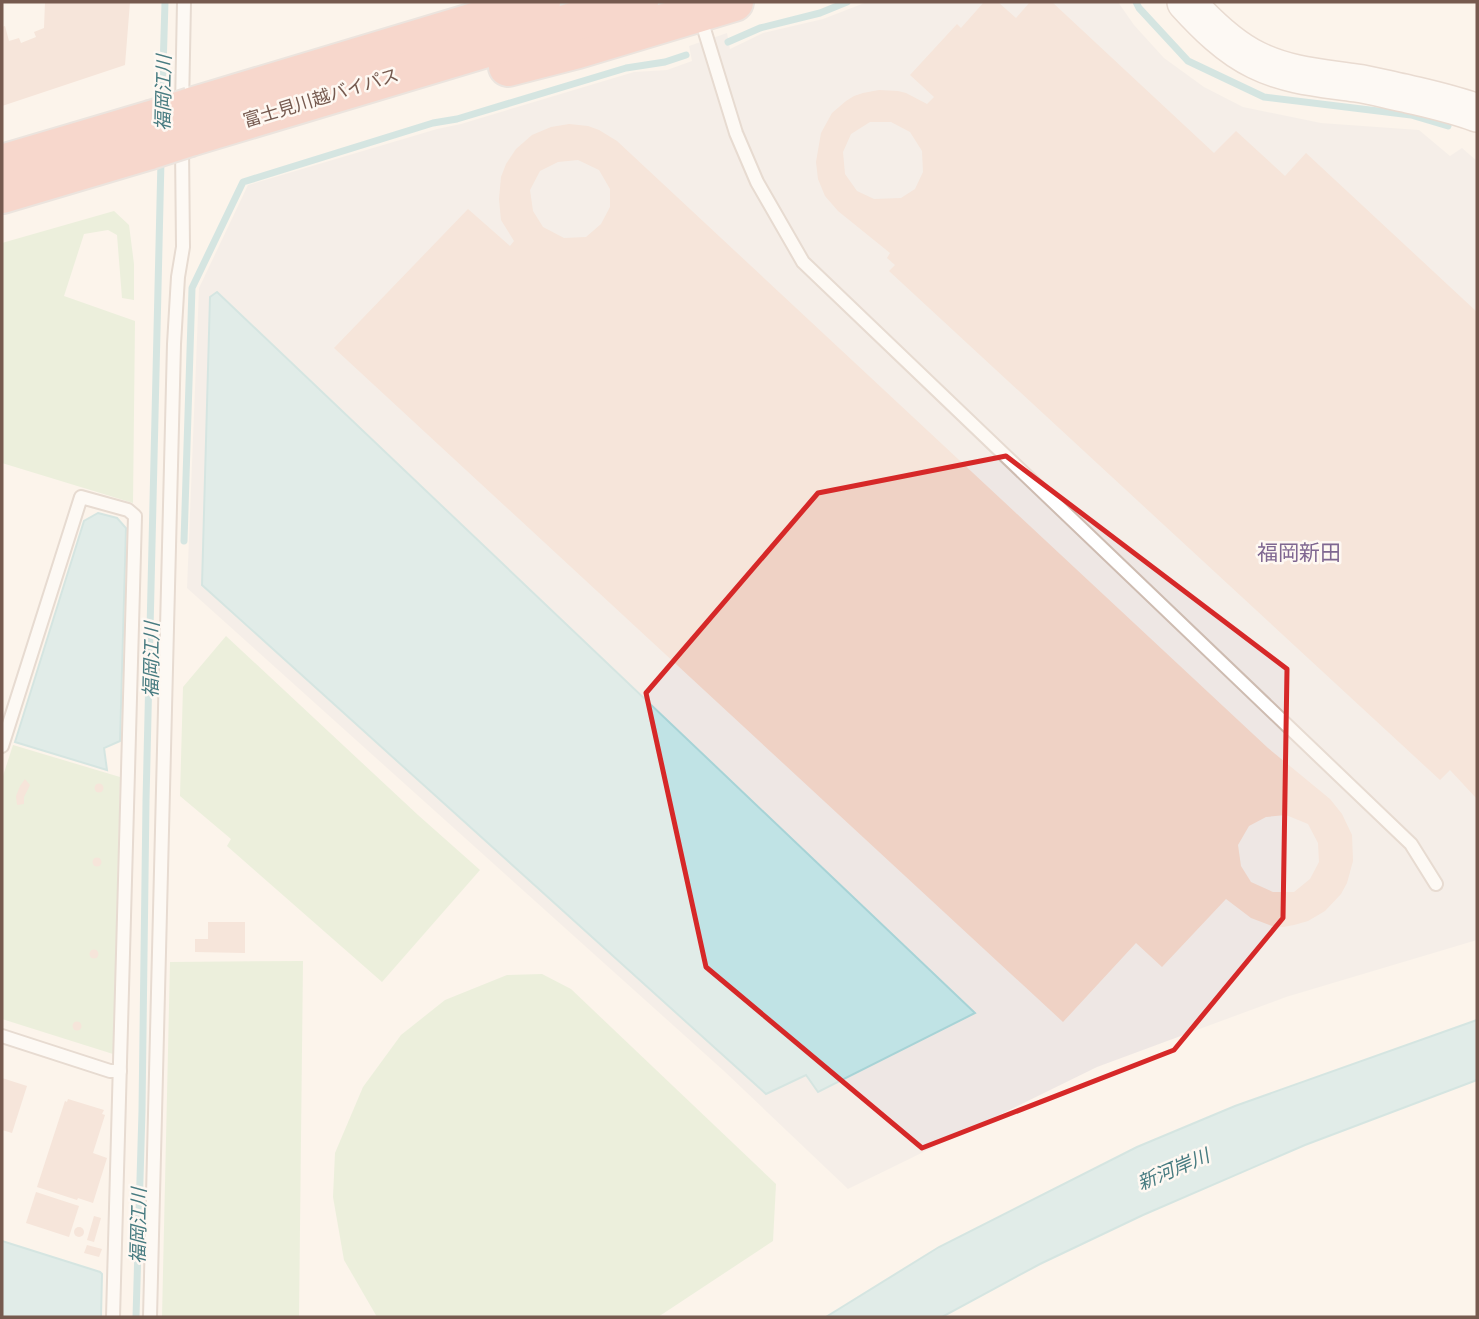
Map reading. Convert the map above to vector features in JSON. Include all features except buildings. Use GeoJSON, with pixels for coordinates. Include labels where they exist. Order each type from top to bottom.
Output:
{"type":"FeatureCollection","features":[{"type":"Feature","properties":{"kind":"highway","name":"富士見川越バイパス"},"geometry":{"type":"LineString","coordinates":[[2,171],[150,135],[541,2]]}},
{"type":"Feature","properties":{"kind":"highway","name":"富士見川越バイパス"},"geometry":{"type":"LineString","coordinates":[[191,122],[367,85],[639,2]]}},
{"type":"Feature","properties":{"kind":"highway"},"geometry":{"type":"LineString","coordinates":[[367,85],[472,77],[578,49],[717,7]]}},
{"type":"Feature","properties":{"kind":"street"},"geometry":{"type":"LineString","coordinates":[[1186,2],[1230,43],[1273,68],[1307,77],[1372,86],[1456,105],[1477,113]]}},
{"type":"Feature","properties":{"kind":"lane"},"geometry":{"type":"LineString","coordinates":[[150,1317],[174,344],[178,277],[183,247],[184,2]]}},
{"type":"Feature","properties":{"kind":"lane"},"geometry":{"type":"LineString","coordinates":[[717,7],[736,133],[757,182],[803,262],[1411,844],[1436,884]]}},
{"type":"Feature","properties":{"kind":"lane"},"geometry":{"type":"LineString","coordinates":[[2,746],[81,497],[128,510],[135,516],[135,530],[113,1317]]}},
{"type":"Feature","properties":{"kind":"lane"},"geometry":{"type":"LineString","coordinates":[[2,1036],[110,1071],[120,1071]]}},
{"type":"Feature","properties":{"kind":"highlighted area"},"geometry":{"type":"Polygon","coordinates":[[[1006,456],[1287,669],[1283,918],[1174,1050],[922,1148],[706,967],[646,693],[818,493],[1006,456]]]}},
{"type":"Feature","properties":{"kind":"shaded area"},"geometry":{"type":"Polygon","coordinates":[[[867,2],[1118,2],[1134,25],[1164,58],[1204,87],[1243,107],[1321,123],[1419,130],[1450,156],[1462,148],[1477,161],[1477,940],[1286,997],[1097,1067],[848,1189],[724,1071],[187,588],[199,288],[248,185],[634,72],[667,70],[692,61],[689,46],[727,33],[730,49],[763,33],[823,19],[867,2]]]}},
{"type":"Feature","properties":{"kind":"green space"},"geometry":{"type":"Polygon","coordinates":[[[114,211],[129,225],[134,264],[134,300],[122,298],[117,235],[108,230],[84,234],[64,296],[135,321],[133,503],[2,463],[2,243],[114,211]]]}},
{"type":"Feature","properties":{"kind":"green space"},"geometry":{"type":"Polygon","coordinates":[[[226,636],[480,870],[382,982],[227,846],[231,839],[180,796],[183,687],[226,636]]]}},
{"type":"Feature","properties":{"kind":"green space"},"geometry":{"type":"Polygon","coordinates":[[[13,745],[120,777],[113,1054],[2,1019],[2,779],[13,745]]]}},
{"type":"Feature","properties":{"kind":"green space"},"geometry":{"type":"Polygon","coordinates":[[[303,961],[299,1317],[162,1317],[170,962],[303,961]]]}},
{"type":"Feature","properties":{"kind":"green space"},"geometry":{"type":"Polygon","coordinates":[[[542,974],[571,989],[776,1184],[773,1241],[658,1317],[377,1317],[344,1260],[333,1197],[335,1153],[363,1087],[401,1035],[445,1000],[507,975],[542,974]]]}},
{"type":"Feature","properties":{"kind":"water"},"geometry":{"type":"Polygon","coordinates":[[[217,292],[975,1013],[818,1092],[806,1075],[766,1094],[202,585],[210,297],[217,292]]]}},
{"type":"Feature","properties":{"kind":"water"},"geometry":{"type":"Polygon","coordinates":[[[98,513],[117,518],[126,528],[120,741],[104,748],[107,770],[15,742],[84,521],[98,513]]]}},
{"type":"Feature","properties":{"kind":"water","name":"新河岸川"},"geometry":{"type":"Polygon","coordinates":[[[1477,1020],[1477,1080],[1305,1145],[1143,1215],[1040,1264],[942,1317],[826,1317],[939,1247],[1137,1147],[1235,1106],[1477,1020]]]}},
{"type":"Feature","properties":{"kind":"water"},"geometry":{"type":"Polygon","coordinates":[[[2,1241],[100,1272],[101,1317],[2,1317],[2,1241]]]}},
{"type":"Feature","properties":{"kind":"waterway","name":"福岡江川"},"geometry":{"type":"LineString","coordinates":[[162,103],[165,2]]}},
{"type":"Feature","properties":{"kind":"waterway"},"geometry":{"type":"LineString","coordinates":[[728,42],[760,28],[820,13],[847,2]]}},
{"type":"Feature","properties":{"kind":"waterway"},"geometry":{"type":"LineString","coordinates":[[1136,2],[1188,61],[1264,97],[1411,115],[1448,126]]}},
{"type":"Feature","properties":{"kind":"waterway"},"geometry":{"type":"LineString","coordinates":[[184,541],[192,288],[243,182],[433,123],[457,119],[626,68],[665,62],[686,55]]}},
{"type":"Feature","properties":{"kind":"waterway","name":"福岡江川"},"geometry":{"type":"LineString","coordinates":[[136,1317],[161,160]]}},
{"type":"Feature","properties":{"kind":"district","name":"福岡新田"},"geometry":{"type":"Point","coordinates":[1299,553]}}]}
